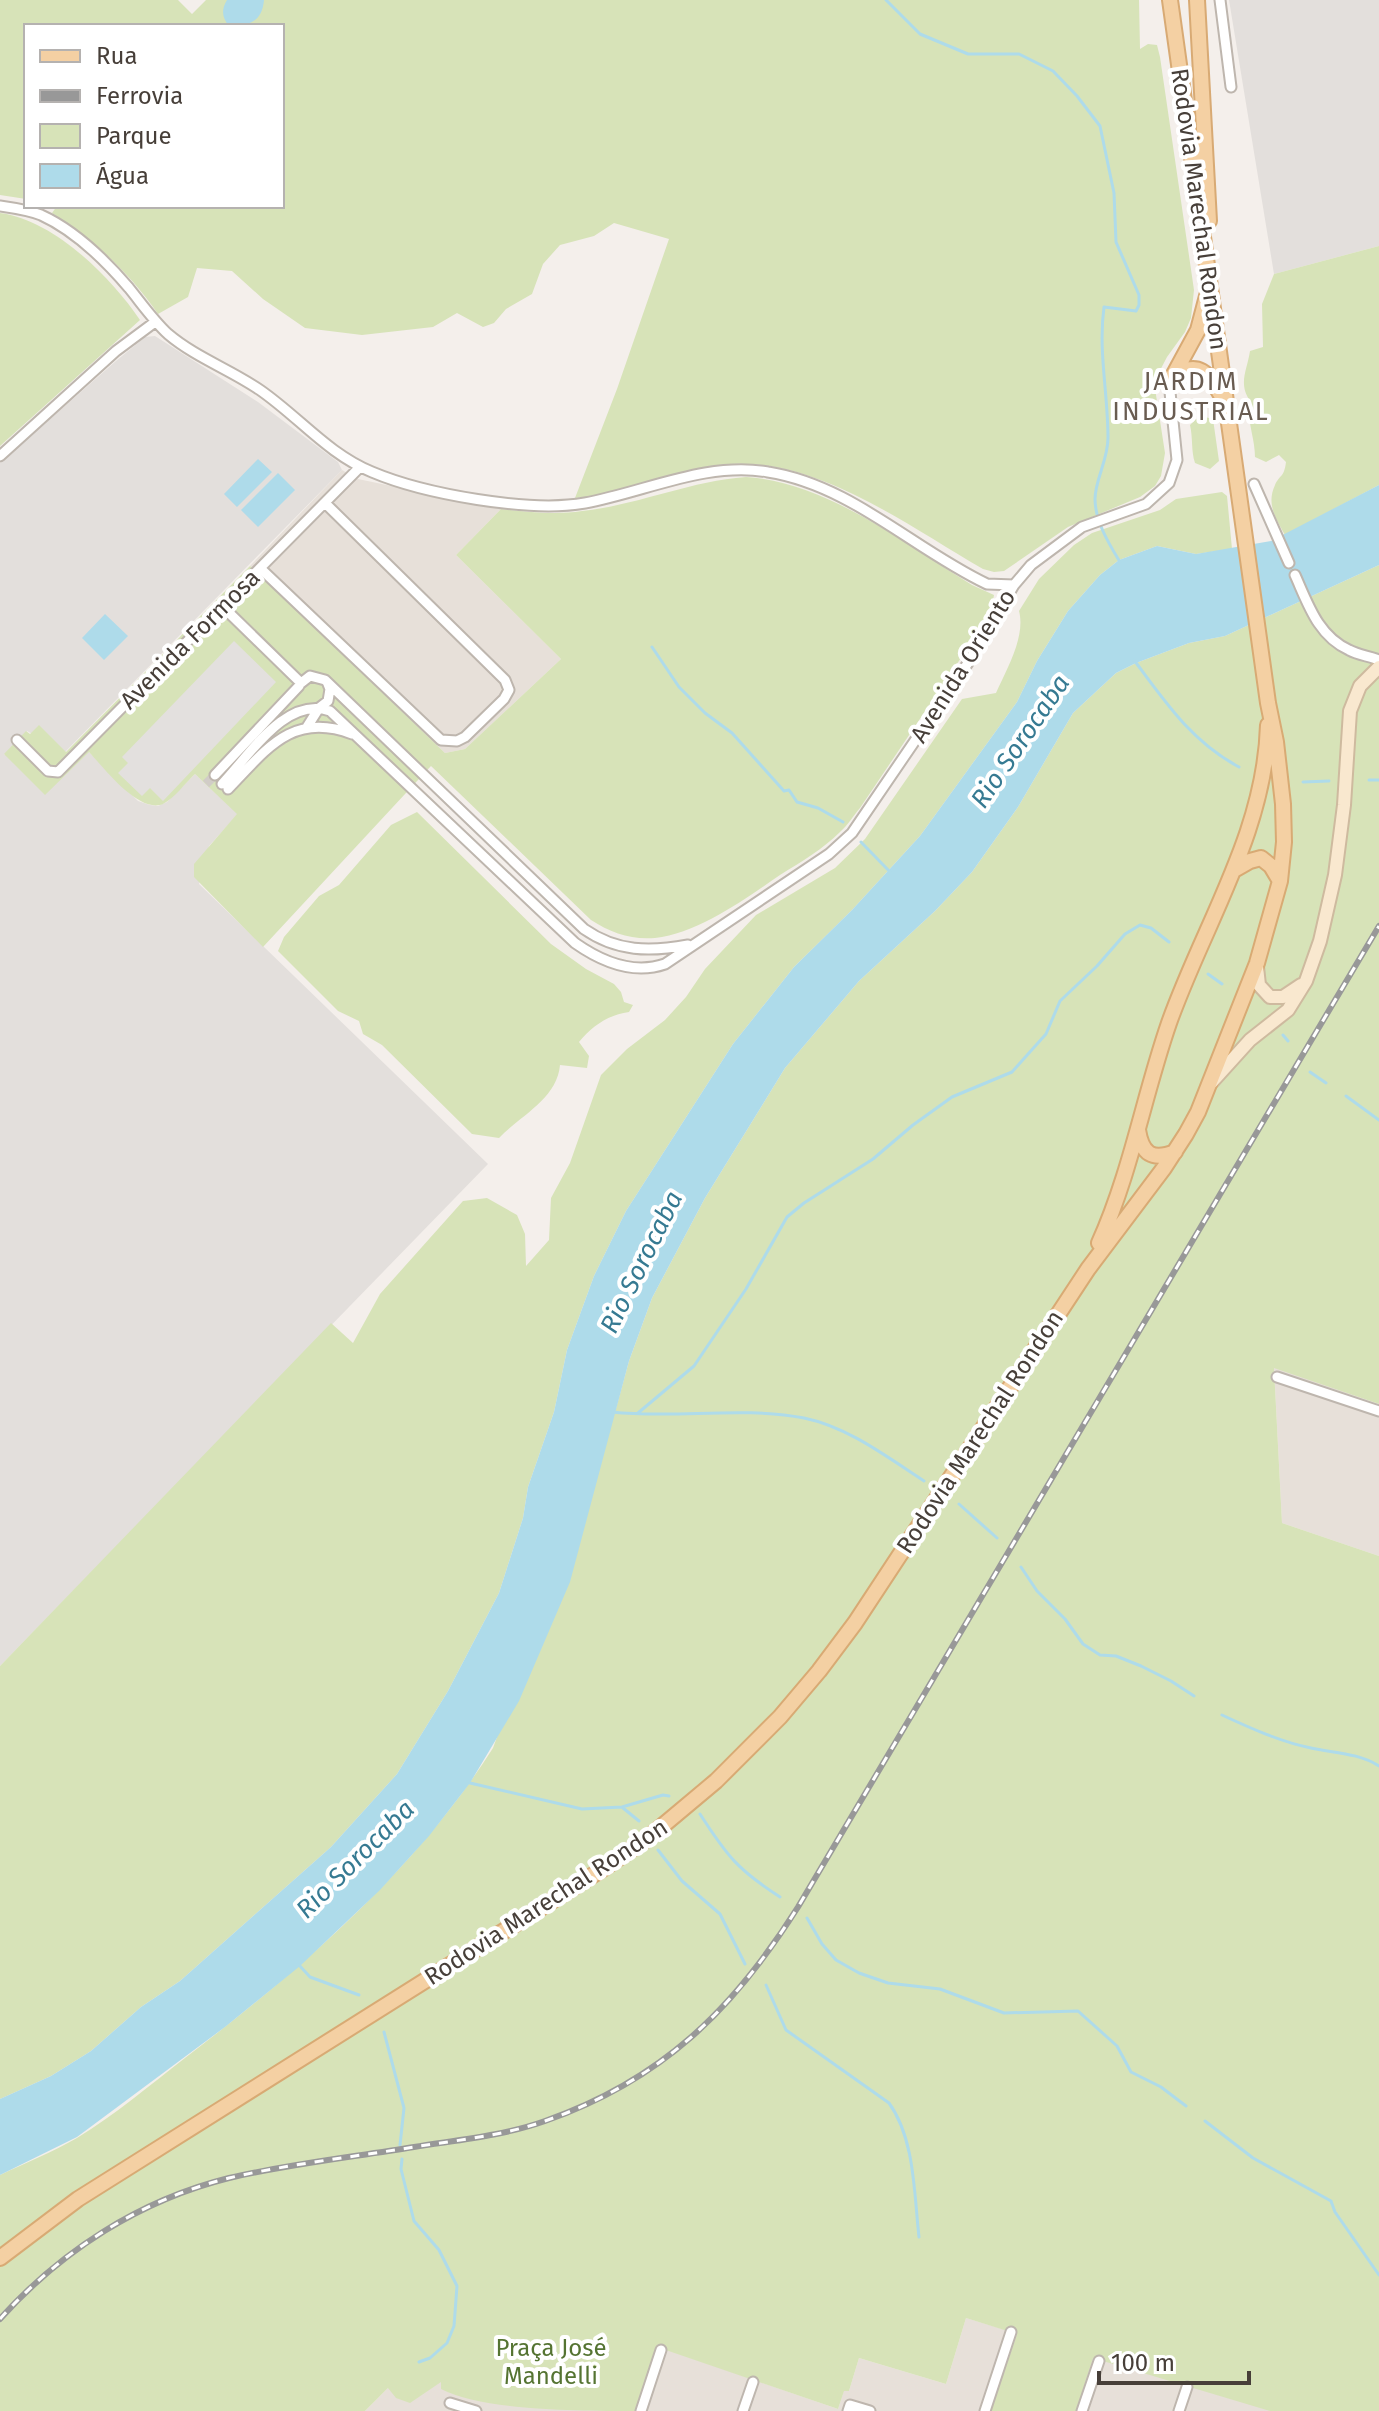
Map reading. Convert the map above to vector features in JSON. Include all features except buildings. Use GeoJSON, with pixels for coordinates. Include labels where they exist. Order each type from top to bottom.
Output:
{"type":"FeatureCollection","features":[{"type":"Feature","properties":{"kind":"main road","name":"Rodovia Marechal Rondon"},"geometry":{"type":"LineString","coordinates":[[0,2258],[78,2199],[601,1870],[659,1829],[716,1781],[780,1717],[837,1647],[1088,1269],[1175,1152],[1198,1112],[1257,963],[1280,881],[1284,842],[1276,742],[1225,403],[1208,260],[1170,0]]}},
{"type":"Feature","properties":{"kind":"main road"},"geometry":{"type":"LineString","coordinates":[[1173,376],[1203,317],[1208,260],[1208,175],[1197,0]]}},
{"type":"Feature","properties":{"kind":"main road"},"geometry":{"type":"LineString","coordinates":[[1173,376],[1188,368],[1201,370],[1213,381],[1225,403]]}},
{"type":"Feature","properties":{"kind":"main road"},"geometry":{"type":"LineString","coordinates":[[1209,1084],[1240,1050],[1288,1010],[1306,981],[1320,941],[1335,875],[1344,805],[1350,711],[1360,686],[1379,667]]}},
{"type":"Feature","properties":{"kind":"main road","name":"Rodovia Marechal Rondon"},"geometry":{"type":"LineString","coordinates":[[1088,1269],[1116,1204],[1162,1042],[1201,941],[1236,869],[1262,780],[1268,703]]}},
{"type":"Feature","properties":{"kind":"main road"},"geometry":{"type":"LineString","coordinates":[[1236,869],[1261,858],[1271,866],[1280,881]]}},
{"type":"Feature","properties":{"kind":"main road"},"geometry":{"type":"LineString","coordinates":[[1257,963],[1259,985],[1270,997],[1283,997],[1306,981]]}},
{"type":"Feature","properties":{"kind":"main road"},"geometry":{"type":"LineString","coordinates":[[1138,1127],[1146,1153],[1158,1157],[1175,1152]]}},
{"type":"Feature","properties":{"kind":"street"},"geometry":{"type":"LineString","coordinates":[[1220,0],[1231,87]]}},
{"type":"Feature","properties":{"kind":"street"},"geometry":{"type":"LineString","coordinates":[[0,206],[40,215],[78,239],[127,286],[155,322],[178,342],[262,391],[317,437],[360,467],[436,491],[552,506],[582,504],[720,472],[766,471],[791,476],[832,492],[976,579],[996,586],[1014,585]]}},
{"type":"Feature","properties":{"kind":"street"},"geometry":{"type":"LineString","coordinates":[[0,456],[116,351],[155,322]]}},
{"type":"Feature","properties":{"kind":"street","name":"Avenida Oriento"},"geometry":{"type":"LineString","coordinates":[[315,708],[336,715],[563,932],[591,954],[623,967],[665,964],[829,854],[852,833],[968,663],[1014,585],[1031,565],[1053,547],[1094,522],[1154,499],[1173,473],[1177,451],[1170,392],[1173,376]]}},
{"type":"Feature","properties":{"kind":"street","name":"Avenida Formosa"},"geometry":{"type":"LineString","coordinates":[[17,740],[48,771],[58,772],[360,467]]}},
{"type":"Feature","properties":{"kind":"street"},"geometry":{"type":"LineString","coordinates":[[1254,484],[1289,563]]}},
{"type":"Feature","properties":{"kind":"street"},"geometry":{"type":"LineString","coordinates":[[260,568],[441,740],[449,742],[465,737],[504,699],[509,690],[505,680],[325,503]]}},
{"type":"Feature","properties":{"kind":"street"},"geometry":{"type":"LineString","coordinates":[[1295,575],[1319,625],[1338,644],[1379,660]]}},
{"type":"Feature","properties":{"kind":"street"},"geometry":{"type":"LineString","coordinates":[[222,606],[300,684]]}},
{"type":"Feature","properties":{"kind":"street"},"geometry":{"type":"LineString","coordinates":[[315,676],[328,684],[328,701],[315,708],[290,714],[222,783],[305,678],[315,676]]}},
{"type":"Feature","properties":{"kind":"street"},"geometry":{"type":"LineString","coordinates":[[300,684],[298,697],[301,702],[315,708]]}},
{"type":"Feature","properties":{"kind":"street","name":"Avenida Oriento"},"geometry":{"type":"LineString","coordinates":[[328,684],[584,929],[609,944],[636,950],[693,944]]}},
{"type":"Feature","properties":{"kind":"street"},"geometry":{"type":"LineString","coordinates":[[307,727],[315,708]]}},
{"type":"Feature","properties":{"kind":"street"},"geometry":{"type":"LineString","coordinates":[[283,736],[290,714]]}},
{"type":"Feature","properties":{"kind":"street"},"geometry":{"type":"LineString","coordinates":[[222,783],[283,736],[307,727],[339,729],[358,736]]}},
{"type":"Feature","properties":{"kind":"street"},"geometry":{"type":"LineString","coordinates":[[1277,1377],[1379,1411]]}},
{"type":"Feature","properties":{"kind":"street"},"geometry":{"type":"LineString","coordinates":[[985,2411],[1011,2332]]}},
{"type":"Feature","properties":{"kind":"street"},"geometry":{"type":"LineString","coordinates":[[641,2411],[661,2350]]}},
{"type":"Feature","properties":{"kind":"street"},"geometry":{"type":"LineString","coordinates":[[1082,2411],[1099,2361]]}},
{"type":"Feature","properties":{"kind":"street"},"geometry":{"type":"LineString","coordinates":[[743,2411],[753,2382]]}},
{"type":"Feature","properties":{"kind":"street"},"geometry":{"type":"LineString","coordinates":[[1179,2411],[1187,2387]]}},
{"type":"Feature","properties":{"kind":"street"},"geometry":{"type":"LineString","coordinates":[[450,2403],[476,2411]]}},
{"type":"Feature","properties":{"kind":"street"},"geometry":{"type":"LineString","coordinates":[[849,2408],[870,2411]]}},
{"type":"Feature","properties":{"kind":"shaded area"},"geometry":{"type":"Polygon","coordinates":[[[1229,0],[1379,0],[1379,246],[1274,274],[1229,0]]]}},
{"type":"Feature","properties":{"kind":"shaded area"},"geometry":{"type":"Polygon","coordinates":[[[155,336],[258,402],[338,462],[342,470],[65,752],[27,731],[4,755],[89,752],[138,801],[158,806],[167,802],[195,774],[238,814],[209,846],[199,884],[488,1164],[0,1666],[0,463],[145,337],[155,336]]]}},
{"type":"Feature","properties":{"kind":"shaded area"},"geometry":{"type":"Polygon","coordinates":[[[342,470],[358,479],[501,509],[456,555],[561,659],[465,749],[445,753],[250,566],[342,470]]]}},
{"type":"Feature","properties":{"kind":"shaded area"},"geometry":{"type":"Polygon","coordinates":[[[234,641],[276,682],[163,801],[150,788],[142,796],[118,773],[128,763],[122,757],[234,641]]]}},
{"type":"Feature","properties":{"kind":"shaded area"},"geometry":{"type":"Polygon","coordinates":[[[1274,1367],[1379,1404],[1379,1556],[1282,1523],[1274,1367]]]}},
{"type":"Feature","properties":{"kind":"shaded area"},"geometry":{"type":"Polygon","coordinates":[[[564,2314],[838,2409],[844,2390],[849,2391],[859,2358],[946,2384],[966,2318],[1273,2411],[365,2411],[388,2388],[564,2314]]]}},
{"type":"Feature","properties":{"kind":"green space"},"geometry":{"type":"Polygon","coordinates":[[[0,0],[178,0],[192,14],[206,0],[1139,0],[1140,49],[1148,44],[1157,45],[1160,57],[1194,290],[1191,318],[1185,332],[1154,382],[1165,453],[1161,476],[1155,486],[1140,497],[1068,527],[1004,571],[994,572],[983,569],[857,496],[789,470],[754,464],[719,465],[575,498],[669,239],[614,223],[594,236],[560,245],[543,264],[532,294],[506,309],[494,323],[483,327],[457,313],[433,327],[362,335],[305,328],[263,299],[232,271],[197,268],[188,297],[158,314],[110,258],[52,213],[56,208],[284,208],[284,24],[24,24],[24,199],[0,195],[0,0]]]}},
{"type":"Feature","properties":{"kind":"green space"},"geometry":{"type":"Polygon","coordinates":[[[0,213],[41,227],[79,253],[113,286],[140,320],[0,446],[0,213]]]}},
{"type":"Feature","properties":{"kind":"green space"},"geometry":{"type":"Polygon","coordinates":[[[1379,246],[1379,485],[1285,535],[1273,511],[1272,492],[1286,462],[1279,455],[1266,462],[1255,457],[1250,401],[1245,388],[1244,377],[1250,351],[1263,347],[1262,304],[1274,274],[1379,246]]]}},
{"type":"Feature","properties":{"kind":"green space"},"geometry":{"type":"Polygon","coordinates":[[[1196,419],[1213,419],[1219,461],[1210,469],[1195,463],[1190,425],[1196,419]]]}},
{"type":"Feature","properties":{"kind":"green space"},"geometry":{"type":"Polygon","coordinates":[[[746,477],[776,481],[835,503],[994,595],[992,606],[969,646],[846,826],[819,850],[721,914],[672,935],[629,937],[591,920],[431,766],[263,947],[194,877],[194,864],[237,814],[195,774],[167,801],[154,805],[143,802],[123,788],[89,752],[45,795],[4,754],[26,731],[30,734],[39,725],[66,752],[250,566],[445,753],[465,749],[561,659],[456,555],[501,509],[552,513],[582,511],[705,483],[746,477]]]}},
{"type":"Feature","properties":{"kind":"green space"},"geometry":{"type":"Polygon","coordinates":[[[1222,492],[1227,496],[1232,549],[1196,554],[1157,546],[1119,560],[1100,575],[1068,611],[1037,661],[1017,702],[920,836],[794,967],[733,1044],[626,1211],[594,1276],[567,1350],[554,1412],[528,1487],[523,1518],[499,1593],[448,1691],[397,1774],[331,1847],[180,1981],[141,2007],[91,2051],[51,2076],[0,2099],[0,1666],[331,1323],[353,1343],[380,1294],[463,1201],[487,1198],[517,1215],[525,1234],[526,1266],[549,1240],[551,1198],[570,1163],[601,1075],[627,1049],[665,1020],[705,969],[756,915],[835,868],[865,839],[962,699],[996,693],[1010,664],[1020,632],[1019,611],[1039,579],[1074,545],[1092,533],[1160,510],[1176,499],[1222,492]]]}},
{"type":"Feature","properties":{"kind":"green space","name":"Praça José Mandelli"},"geometry":{"type":"Polygon","coordinates":[[[1379,565],[1379,1404],[1274,1368],[1282,1523],[1379,1556],[1379,2411],[1270,2411],[1093,2358],[1076,2411],[991,2411],[1017,2334],[966,2318],[946,2384],[859,2358],[849,2391],[844,2391],[838,2409],[657,2347],[635,2411],[507,2406],[459,2396],[441,2389],[441,2382],[410,2403],[396,2398],[388,2388],[365,2411],[0,2411],[0,2175],[68,2143],[105,2120],[271,1989],[353,1916],[428,1836],[462,1793],[493,1748],[615,1412],[629,1361],[652,1298],[705,1198],[785,1068],[859,981],[972,872],[1018,807],[1073,713],[1116,673],[1189,643],[1225,636],[1379,565]]]}},
{"type":"Feature","properties":{"kind":"green space"},"geometry":{"type":"Polygon","coordinates":[[[417,812],[551,944],[614,984],[624,1002],[633,1005],[629,1012],[607,1019],[584,1036],[579,1042],[589,1056],[587,1068],[560,1065],[552,1088],[545,1097],[499,1138],[472,1134],[382,1045],[363,1034],[359,1021],[338,1011],[278,951],[284,937],[319,896],[339,885],[391,825],[417,812]]]}},
{"type":"Feature","properties":{"kind":"water"},"geometry":{"type":"Polygon","coordinates":[[[227,0],[264,0],[257,18],[246,24],[228,24],[224,7],[227,0]]]}},
{"type":"Feature","properties":{"kind":"water"},"geometry":{"type":"Polygon","coordinates":[[[258,459],[272,472],[237,507],[224,494],[258,459]]]}},
{"type":"Feature","properties":{"kind":"water"},"geometry":{"type":"Polygon","coordinates":[[[278,473],[295,490],[258,527],[241,510],[278,473]]]}},
{"type":"Feature","properties":{"kind":"water","name":"Rio Sorocaba"},"geometry":{"type":"Polygon","coordinates":[[[1379,485],[1379,565],[1225,636],[1189,643],[1116,673],[1073,713],[1018,807],[972,872],[859,981],[785,1068],[705,1198],[652,1298],[629,1361],[570,1582],[519,1701],[470,1783],[429,1836],[380,1890],[300,1966],[225,2027],[77,2137],[0,2175],[0,2099],[51,2076],[91,2051],[141,2007],[180,1981],[331,1847],[397,1774],[448,1691],[499,1593],[523,1518],[528,1487],[554,1412],[567,1350],[594,1276],[626,1211],[733,1044],[794,967],[920,836],[1017,702],[1037,661],[1068,611],[1100,575],[1119,560],[1157,546],[1196,554],[1271,541],[1379,485]]]}},
{"type":"Feature","properties":{"kind":"water"},"geometry":{"type":"Polygon","coordinates":[[[105,614],[128,636],[104,660],[82,638],[105,614]]]}},
{"type":"Feature","properties":{"kind":"waterway"},"geometry":{"type":"LineString","coordinates":[[886,0],[920,34],[968,54],[1019,54],[1053,71],[1100,126],[1114,193],[1116,242],[1139,295],[1136,311],[1104,307],[1102,323],[1108,438],[1095,499],[1100,524],[1120,562]]}},
{"type":"Feature","properties":{"kind":"waterway"},"geometry":{"type":"LineString","coordinates":[[652,647],[679,687],[705,713],[732,733],[784,791],[789,790],[797,802],[818,808],[843,822]]}},
{"type":"Feature","properties":{"kind":"waterway"},"geometry":{"type":"LineString","coordinates":[[1134,660],[1168,706],[1193,733],[1239,767]]}},
{"type":"Feature","properties":{"kind":"waterway"},"geometry":{"type":"LineString","coordinates":[[1369,780],[1379,780]]}},
{"type":"Feature","properties":{"kind":"waterway"},"geometry":{"type":"LineString","coordinates":[[1303,782],[1329,781]]}},
{"type":"Feature","properties":{"kind":"waterway"},"geometry":{"type":"LineString","coordinates":[[861,842],[892,874]]}},
{"type":"Feature","properties":{"kind":"waterway"},"geometry":{"type":"LineString","coordinates":[[638,1413],[694,1366],[746,1289],[787,1217],[873,1159],[952,1097],[1012,1072],[1046,1034],[1060,1001],[1125,934],[1140,925],[1151,928],[1169,942]]}},
{"type":"Feature","properties":{"kind":"waterway"},"geometry":{"type":"LineString","coordinates":[[1208,974],[1222,984]]}},
{"type":"Feature","properties":{"kind":"waterway"},"geometry":{"type":"LineString","coordinates":[[1283,1035],[1288,1041]]}},
{"type":"Feature","properties":{"kind":"waterway"},"geometry":{"type":"LineString","coordinates":[[1310,1072],[1326,1083]]}},
{"type":"Feature","properties":{"kind":"waterway"},"geometry":{"type":"LineString","coordinates":[[1346,1096],[1379,1120]]}},
{"type":"Feature","properties":{"kind":"waterway"},"geometry":{"type":"LineString","coordinates":[[612,1412],[756,1413],[804,1418],[852,1436],[924,1481]]}},
{"type":"Feature","properties":{"kind":"waterway"},"geometry":{"type":"LineString","coordinates":[[959,1504],[997,1538]]}},
{"type":"Feature","properties":{"kind":"waterway"},"geometry":{"type":"LineString","coordinates":[[1021,1567],[1037,1591],[1065,1619],[1083,1644],[1100,1655],[1116,1656],[1141,1666],[1194,1696]]}},
{"type":"Feature","properties":{"kind":"waterway"},"geometry":{"type":"LineString","coordinates":[[1222,1715],[1288,1742],[1355,1756],[1379,1766]]}},
{"type":"Feature","properties":{"kind":"waterway"},"geometry":{"type":"LineString","coordinates":[[470,1783],[582,1809],[622,1807],[669,1796]]}},
{"type":"Feature","properties":{"kind":"waterway"},"geometry":{"type":"LineString","coordinates":[[623,1808],[639,1821]]}},
{"type":"Feature","properties":{"kind":"waterway"},"geometry":{"type":"LineString","coordinates":[[700,1814],[734,1861],[780,1897]]}},
{"type":"Feature","properties":{"kind":"waterway"},"geometry":{"type":"LineString","coordinates":[[658,1850],[682,1881],[720,1914],[745,1964]]}},
{"type":"Feature","properties":{"kind":"waterway"},"geometry":{"type":"LineString","coordinates":[[807,1918],[822,1944],[836,1960],[859,1973],[888,1983],[940,1989],[1004,2013],[1078,2011],[1117,2046],[1131,2072],[1161,2087],[1186,2106]]}},
{"type":"Feature","properties":{"kind":"waterway"},"geometry":{"type":"LineString","coordinates":[[299,1965],[310,1977],[359,1995]]}},
{"type":"Feature","properties":{"kind":"waterway"},"geometry":{"type":"LineString","coordinates":[[766,1985],[786,2030],[889,2103],[898,2117],[909,2150],[919,2237]]}},
{"type":"Feature","properties":{"kind":"waterway"},"geometry":{"type":"LineString","coordinates":[[384,2032],[404,2108],[400,2145]]}},
{"type":"Feature","properties":{"kind":"waterway"},"geometry":{"type":"LineString","coordinates":[[1205,2121],[1253,2158],[1331,2201],[1335,2212],[1379,2275]]}},
{"type":"Feature","properties":{"kind":"waterway"},"geometry":{"type":"LineString","coordinates":[[402,2159],[401,2169],[414,2221],[439,2250],[457,2286],[454,2326],[447,2343],[430,2358],[419,2362]]}},
{"type":"Feature","properties":{"kind":"tunnel"},"geometry":{"type":"LineString","coordinates":[[206,784],[215,775]]}},
{"type":"Feature","properties":{"kind":"railway"},"geometry":{"type":"LineString","coordinates":[[0,2319],[49,2271],[76,2250],[104,2231],[164,2200],[252,2173],[480,2137],[545,2121],[625,2085],[691,2037],[720,2009],[748,1978],[798,1907],[1379,926]]}},
{"type":"Feature","properties":{"kind":"district","name":"JARDIM INDUSTRIAL"},"geometry":{"type":"Point","coordinates":[1191,396]}}]}
